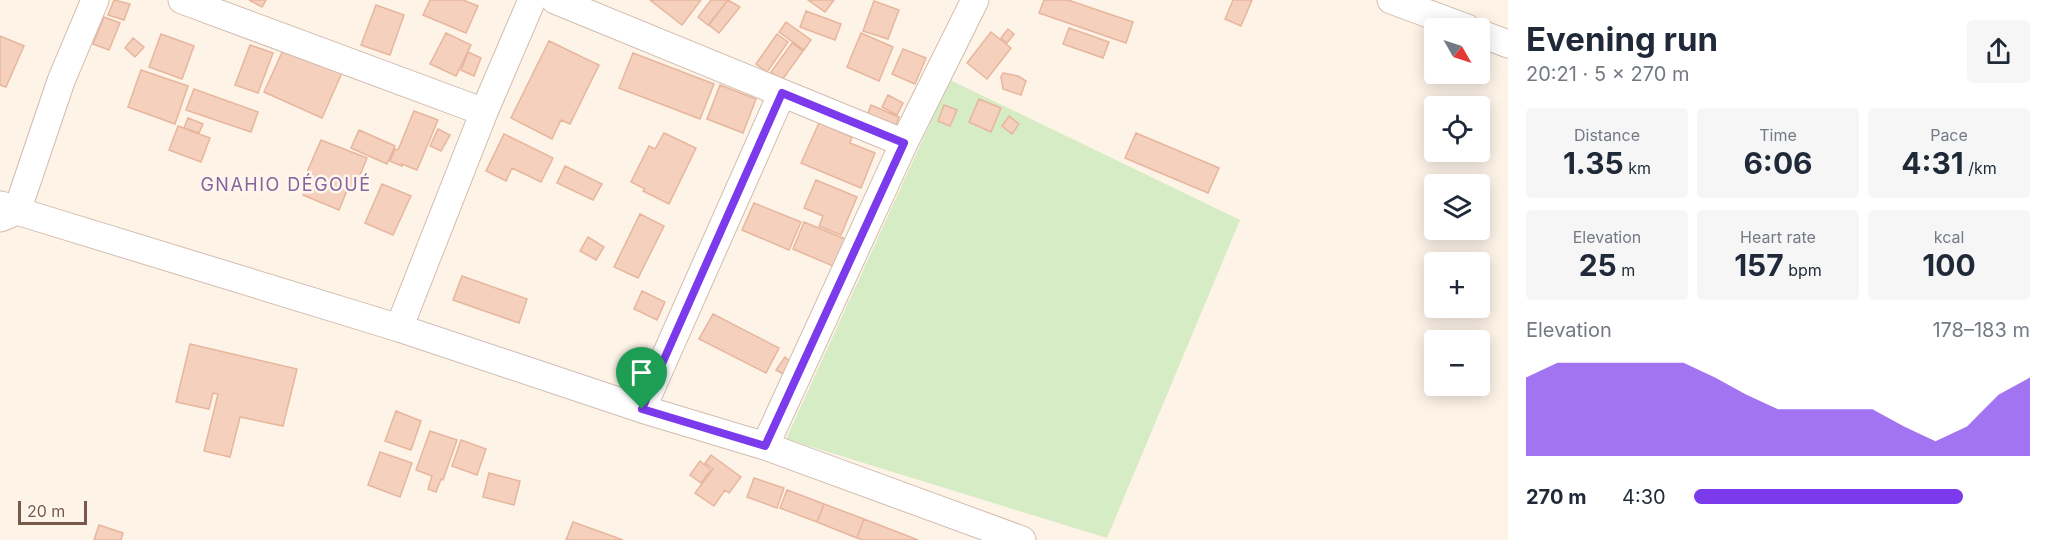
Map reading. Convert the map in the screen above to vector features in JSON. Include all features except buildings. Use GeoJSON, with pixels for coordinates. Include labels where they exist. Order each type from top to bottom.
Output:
{"type":"FeatureCollection","features":[{"type":"Feature","properties":{"kind":"street"},"geometry":{"type":"LineString","coordinates":[[95,0],[6,211],[399,328],[642,409],[765,446],[1022,540]]}},
{"type":"Feature","properties":{"kind":"street"},"geometry":{"type":"LineString","coordinates":[[182,0],[484,112]]}},
{"type":"Feature","properties":{"kind":"street"},"geometry":{"type":"LineString","coordinates":[[399,328],[484,112],[532,0]]}},
{"type":"Feature","properties":{"kind":"street"},"geometry":{"type":"LineString","coordinates":[[555,0],[904,143]]}},
{"type":"Feature","properties":{"kind":"street"},"geometry":{"type":"LineString","coordinates":[[765,446],[904,143],[975,0]]}},
{"type":"Feature","properties":{"kind":"street"},"geometry":{"type":"LineString","coordinates":[[1391,0],[1440,18]]}},
{"type":"Feature","properties":{"kind":"street"},"geometry":{"type":"LineString","coordinates":[[1490,37],[1508,44]]}},
{"type":"Feature","properties":{"kind":"street"},"geometry":{"type":"LineString","coordinates":[[642,409],[782,93]]}},
{"type":"Feature","properties":{"kind":"green space"},"geometry":{"type":"Polygon","coordinates":[[[950,80],[1240,220],[1107,538],[786,439],[950,80]]]}},
{"type":"Feature","properties":{"kind":"district","name":"GNAHIO DÉGOUÉ"},"geometry":{"type":"Point","coordinates":[286,184]}},
{"type":"Feature","properties":{"kind":"route"},"geometry":{"type":"LineString","coordinates":[[782,93],[904,143],[765,446],[642,409],[782,93]]}}]}
